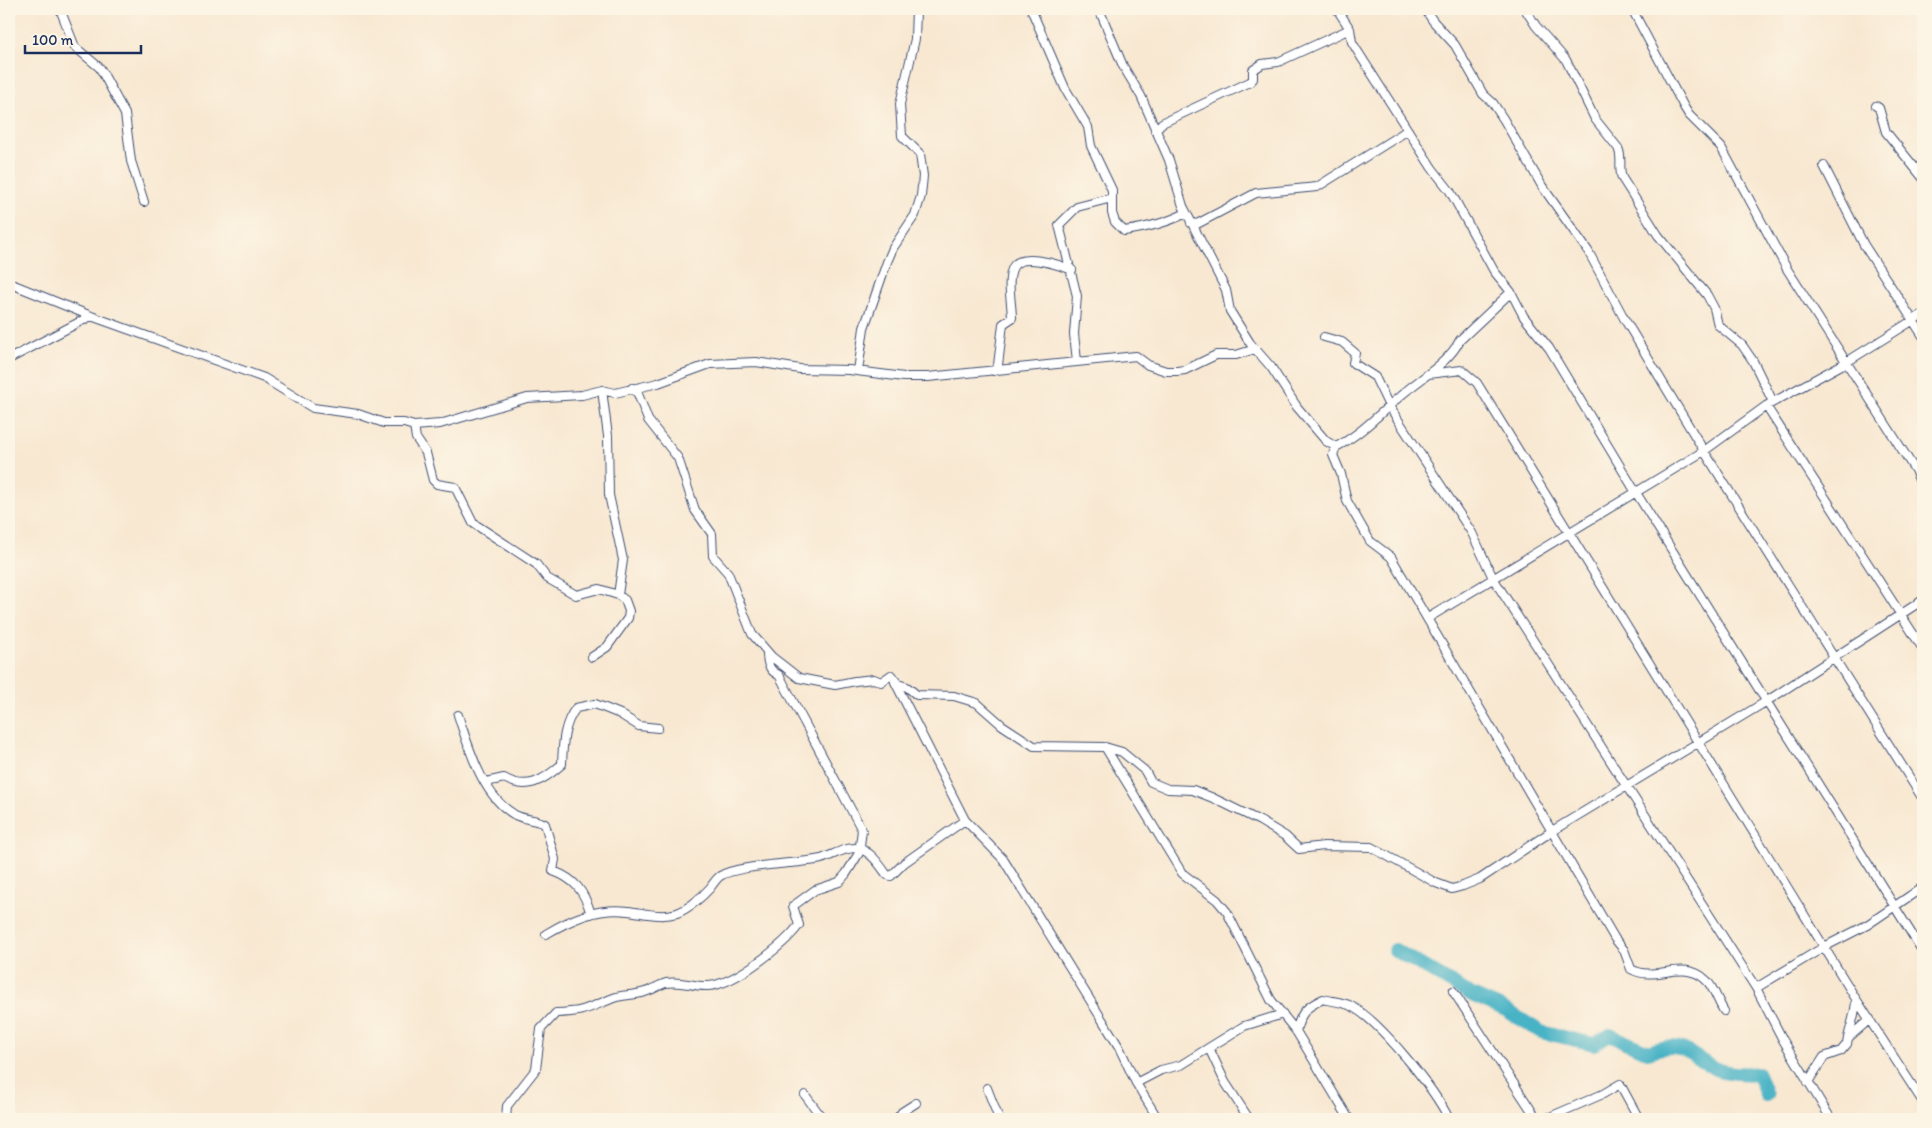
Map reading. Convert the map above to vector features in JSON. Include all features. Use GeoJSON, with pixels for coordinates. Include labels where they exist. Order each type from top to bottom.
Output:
{"type":"FeatureCollection","features":[{"type":"Feature","properties":{"kind":"street"},"geometry":{"type":"LineString","coordinates":[[60,9],[75,47],[100,68],[125,114],[131,161],[144,202]]}},
{"type":"Feature","properties":{"kind":"street"},"geometry":{"type":"LineString","coordinates":[[858,371],[864,328],[887,262],[900,235],[914,215],[921,196],[922,160],[920,154],[902,136],[900,104],[915,39],[916,9]]}},
{"type":"Feature","properties":{"kind":"street"},"geometry":{"type":"LineString","coordinates":[[1030,9],[1065,88],[1088,127],[1091,146],[1112,190],[1112,213],[1115,222],[1124,231],[1163,222],[1186,213]]}},
{"type":"Feature","properties":{"kind":"street"},"geometry":{"type":"LineString","coordinates":[[1099,9],[1123,66],[1141,96],[1169,160],[1186,213],[1226,290],[1230,311],[1255,348],[1271,367],[1297,407],[1326,441],[1336,446]]}},
{"type":"Feature","properties":{"kind":"street"},"geometry":{"type":"LineString","coordinates":[[1338,9],[1350,29],[1352,42],[1358,52],[1450,191],[1494,271],[1511,292],[1524,316],[1549,348],[1635,491],[1923,952]]}},
{"type":"Feature","properties":{"kind":"street"},"geometry":{"type":"LineString","coordinates":[[1425,9],[1433,21],[1455,44],[1483,94],[1493,103],[1504,120],[1542,186],[1588,251],[1625,320],[1704,451],[1923,799]]}},
{"type":"Feature","properties":{"kind":"street"},"geometry":{"type":"LineString","coordinates":[[1525,9],[1536,26],[1566,60],[1595,119],[1621,154],[1619,171],[1622,178],[1649,221],[1707,295],[1714,308],[1718,325],[1737,340],[1747,353],[1770,404],[1923,649]]}},
{"type":"Feature","properties":{"kind":"street"},"geometry":{"type":"LineString","coordinates":[[1632,9],[1688,115],[1721,147],[1787,269],[1845,363],[1915,470],[1923,489]]}},
{"type":"Feature","properties":{"kind":"street"},"geometry":{"type":"LineString","coordinates":[[1156,130],[1162,123],[1250,82],[1253,79],[1253,70],[1262,64],[1278,62],[1350,29]]}},
{"type":"Feature","properties":{"kind":"street"},"geometry":{"type":"LineString","coordinates":[[1876,106],[1879,108],[1886,132],[1923,178]]}},
{"type":"Feature","properties":{"kind":"street"},"geometry":{"type":"LineString","coordinates":[[1191,223],[1197,224],[1256,193],[1317,187],[1408,130]]}},
{"type":"Feature","properties":{"kind":"street"},"geometry":{"type":"LineString","coordinates":[[1824,166],[1864,245],[1923,336]]}},
{"type":"Feature","properties":{"kind":"street"},"geometry":{"type":"LineString","coordinates":[[1077,361],[1074,334],[1077,296],[1072,270],[1060,234],[1059,225],[1078,207],[1112,198]]}},
{"type":"Feature","properties":{"kind":"street"},"geometry":{"type":"LineString","coordinates":[[994,371],[998,364],[1003,324],[1012,318],[1010,283],[1012,268],[1016,264],[1025,261],[1037,261],[1057,263],[1072,270]]}},
{"type":"Feature","properties":{"kind":"street"},"geometry":{"type":"LineString","coordinates":[[9,283],[91,316],[264,378],[313,408],[358,414],[384,423],[404,422],[414,426],[440,424],[527,398],[582,395],[602,390],[615,394],[632,388],[658,383],[710,364],[756,362],[800,369],[858,371],[904,377],[928,377],[1026,369],[1077,361],[1136,356],[1157,368],[1176,371],[1185,370],[1216,355],[1236,355],[1255,348]]}},
{"type":"Feature","properties":{"kind":"street"},"geometry":{"type":"LineString","coordinates":[[1511,292],[1460,340],[1455,350],[1354,437],[1336,446],[1333,455],[1351,509],[1370,541],[1391,557],[1428,618],[1615,939],[1624,950],[1630,969],[1638,974],[1688,969],[1706,980],[1724,1011]]}},
{"type":"Feature","properties":{"kind":"street"},"geometry":{"type":"LineString","coordinates":[[1428,618],[1567,532],[1704,451],[1770,404],[1845,363],[1923,314]]}},
{"type":"Feature","properties":{"kind":"street"},"geometry":{"type":"LineString","coordinates":[[9,358],[91,316]]}},
{"type":"Feature","properties":{"kind":"street"},"geometry":{"type":"LineString","coordinates":[[1324,337],[1342,342],[1355,352],[1354,363],[1376,378],[1390,406],[1464,519],[1493,578],[1756,988],[1783,1040],[1831,1119]]}},
{"type":"Feature","properties":{"kind":"street"},"geometry":{"type":"LineString","coordinates":[[1428,374],[1462,370],[1477,383],[1824,947],[1923,1102]]}},
{"type":"Feature","properties":{"kind":"street"},"geometry":{"type":"LineString","coordinates":[[632,388],[638,394],[648,420],[678,458],[684,473],[686,489],[695,510],[712,534],[714,556],[728,572],[752,634],[767,652],[799,678],[808,681],[835,685],[856,680],[881,682],[891,676]]}},
{"type":"Feature","properties":{"kind":"street"},"geometry":{"type":"LineString","coordinates":[[602,390],[608,436],[609,495],[623,560],[618,595]]}},
{"type":"Feature","properties":{"kind":"street"},"geometry":{"type":"LineString","coordinates":[[414,426],[416,438],[426,453],[433,480],[437,484],[455,487],[473,522],[536,564],[547,578],[572,593],[579,595],[599,589],[618,595],[627,606],[629,610],[628,618],[607,647],[592,657]]}},
{"type":"Feature","properties":{"kind":"street"},"geometry":{"type":"LineString","coordinates":[[891,676],[898,684],[907,686],[917,695],[954,696],[977,703],[1002,725],[1034,746],[1105,747],[1122,752],[1145,771],[1150,782],[1168,789],[1193,790],[1213,798],[1260,821],[1285,836],[1299,849],[1324,846],[1371,848],[1436,883],[1452,889],[1480,879],[1552,831],[1767,701],[1900,613],[1923,600]]}},
{"type":"Feature","properties":{"kind":"street"},"geometry":{"type":"LineString","coordinates":[[506,1119],[507,1106],[536,1069],[541,1029],[556,1013],[581,1012],[612,998],[644,993],[665,984],[679,981],[708,986],[726,980],[752,966],[799,925],[793,906],[815,890],[839,882],[846,874],[860,849],[862,830],[779,675],[772,672],[767,652]]}},
{"type":"Feature","properties":{"kind":"street"},"geometry":{"type":"LineString","coordinates":[[891,676],[965,820],[1003,859],[1119,1047],[1136,1083],[1158,1119]]}},
{"type":"Feature","properties":{"kind":"street"},"geometry":{"type":"LineString","coordinates":[[486,782],[504,778],[517,785],[528,786],[554,772],[562,764],[563,740],[567,719],[576,708],[595,704],[620,714],[639,726],[658,728]]}},
{"type":"Feature","properties":{"kind":"street"},"geometry":{"type":"LineString","coordinates":[[458,715],[494,799],[511,812],[544,824],[555,859],[553,871],[574,881],[584,895],[591,914]]}},
{"type":"Feature","properties":{"kind":"street"},"geometry":{"type":"LineString","coordinates":[[1105,747],[1182,873],[1217,900],[1227,912],[1271,1000],[1296,1030],[1349,1119]]}},
{"type":"Feature","properties":{"kind":"street"},"geometry":{"type":"LineString","coordinates":[[546,934],[575,918],[591,914],[614,911],[655,916],[677,913],[701,897],[719,876],[732,871],[830,857],[848,848],[860,849],[874,858],[887,875],[891,876],[904,863],[965,820]]}},
{"type":"Feature","properties":{"kind":"street"},"geometry":{"type":"LineString","coordinates":[[1756,988],[1824,947],[1867,925],[1923,888]]}},
{"type":"Feature","properties":{"kind":"street"},"geometry":{"type":"LineString","coordinates":[[1453,991],[1537,1119]]}},
{"type":"Feature","properties":{"kind":"street"},"geometry":{"type":"LineString","coordinates":[[1808,1082],[1824,1057],[1841,1051],[1847,1044],[1852,1018],[1856,1014],[1856,998]]}},
{"type":"Feature","properties":{"kind":"street"},"geometry":{"type":"LineString","coordinates":[[1296,1030],[1300,1016],[1306,1008],[1323,999],[1349,1005],[1376,1026],[1421,1075],[1449,1119]]}},
{"type":"Feature","properties":{"kind":"street"},"geometry":{"type":"LineString","coordinates":[[1136,1083],[1161,1070],[1181,1065],[1244,1026],[1283,1014]]}},
{"type":"Feature","properties":{"kind":"street"},"geometry":{"type":"LineString","coordinates":[[1848,1038],[1870,1019]]}},
{"type":"Feature","properties":{"kind":"street"},"geometry":{"type":"LineString","coordinates":[[1209,1048],[1225,1082],[1248,1119]]}},
{"type":"Feature","properties":{"kind":"street"},"geometry":{"type":"LineString","coordinates":[[1545,1119],[1620,1084],[1639,1119]]}},
{"type":"Feature","properties":{"kind":"street"},"geometry":{"type":"LineString","coordinates":[[987,1088],[999,1119]]}},
{"type":"Feature","properties":{"kind":"street"},"geometry":{"type":"LineString","coordinates":[[805,1095],[820,1114],[821,1119]]}},
{"type":"Feature","properties":{"kind":"street"},"geometry":{"type":"LineString","coordinates":[[897,1119],[902,1112],[916,1103]]}},
{"type":"Feature","properties":{"kind":"waterway"},"geometry":{"type":"LineString","coordinates":[[1395,950],[1472,995],[1506,1010],[1541,1032],[1594,1044],[1610,1035],[1648,1052],[1661,1048],[1680,1048],[1719,1070],[1733,1073],[1758,1074],[1766,1095]]}}]}
